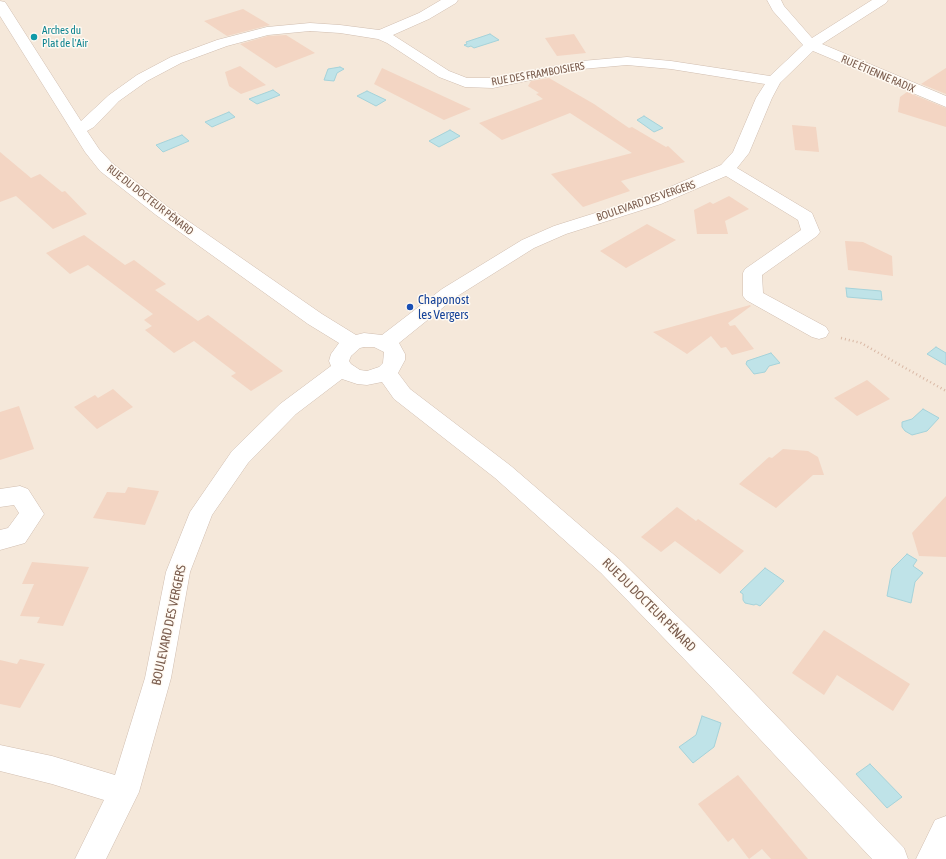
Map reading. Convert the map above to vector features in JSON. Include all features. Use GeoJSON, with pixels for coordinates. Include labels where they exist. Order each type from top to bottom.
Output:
{"type":"FeatureCollection","features":[{"type":"Feature","properties":{"kind":"street"},"geometry":{"type":"LineString","coordinates":[[381,35],[424,16],[451,0]]}},
{"type":"Feature","properties":{"kind":"street"},"geometry":{"type":"LineString","coordinates":[[774,0],[778,8],[811,45]]}},
{"type":"Feature","properties":{"kind":"street","name":"BOULEVARD DES VERGERS"},"geometry":{"type":"LineString","coordinates":[[386,343],[450,293],[528,244],[560,230],[655,200],[727,169],[741,153],[764,98],[774,80],[811,45],[881,0]]}},
{"type":"Feature","properties":{"kind":"street","name":"RUE DU DOCTEUR PÉNARD"},"geometry":{"type":"LineString","coordinates":[[0,4],[78,130],[93,152],[106,167],[162,211],[316,320],[353,343]]}},
{"type":"Feature","properties":{"kind":"street","name":"RUE DES FRAMBOISIERS"},"geometry":{"type":"LineString","coordinates":[[78,130],[88,124],[114,98],[142,78],[176,60],[222,43],[267,31],[310,27],[340,29],[381,35],[392,40],[444,74],[465,82],[493,83],[582,65],[627,61],[671,65],[774,80]]}},
{"type":"Feature","properties":{"kind":"street","name":"RUE ÉTIENNE RADIX"},"geometry":{"type":"LineString","coordinates":[[811,45],[946,102]]}},
{"type":"Feature","properties":{"kind":"street"},"geometry":{"type":"LineString","coordinates":[[727,169],[806,217],[811,232],[752,273],[753,296],[819,332]]}},
{"type":"Feature","properties":{"kind":"street"},"geometry":{"type":"LineString","coordinates":[[364,340],[375,340],[386,343],[392,348],[395,354],[395,360],[392,367],[386,372],[372,377],[357,377],[348,373],[342,368],[339,361],[341,354],[353,343],[364,340]]}},
{"type":"Feature","properties":{"kind":"street","name":"BOULEVARD DES VERGERS"},"geometry":{"type":"LineString","coordinates":[[90,859],[124,792],[158,678],[178,572],[202,512],[240,457],[288,409],[342,368]]}},
{"type":"Feature","properties":{"kind":"street","name":"RUE DU DOCTEUR PÉNARD"},"geometry":{"type":"LineString","coordinates":[[386,372],[402,394],[503,472],[610,566],[724,681],[893,859]]}},
{"type":"Feature","properties":{"kind":"street"},"geometry":{"type":"LineString","coordinates":[[0,498],[20,495],[32,514],[16,536],[0,540]]}},
{"type":"Feature","properties":{"kind":"street"},"geometry":{"type":"LineString","coordinates":[[0,758],[52,770],[124,792]]}},
{"type":"Feature","properties":{"kind":"street"},"geometry":{"type":"LineString","coordinates":[[932,859],[946,831]]}},
{"type":"Feature","properties":{"kind":"path"},"geometry":{"type":"LineString","coordinates":[[819,332],[861,343],[946,391]]}},
{"type":"Feature","properties":{"kind":"shaded area"},"geometry":{"type":"Polygon","coordinates":[[[0,0],[946,0],[946,859],[0,859],[0,0]]]}},
{"type":"Feature","properties":{"kind":"water"},"geometry":{"type":"Polygon","coordinates":[[[490,34],[499,40],[474,48],[464,45],[467,44],[466,42],[490,34]]]}},
{"type":"Feature","properties":{"kind":"water"},"geometry":{"type":"Polygon","coordinates":[[[340,67],[344,69],[337,73],[334,81],[324,80],[328,69],[340,67]]]}},
{"type":"Feature","properties":{"kind":"water"},"geometry":{"type":"Polygon","coordinates":[[[273,90],[280,95],[257,104],[249,99],[273,90]]]}},
{"type":"Feature","properties":{"kind":"water"},"geometry":{"type":"Polygon","coordinates":[[[367,91],[386,100],[376,106],[357,96],[367,91]]]}},
{"type":"Feature","properties":{"kind":"water"},"geometry":{"type":"Polygon","coordinates":[[[229,112],[235,117],[212,127],[205,122],[229,112]]]}},
{"type":"Feature","properties":{"kind":"water"},"geometry":{"type":"Polygon","coordinates":[[[644,116],[663,128],[654,132],[637,120],[644,116]]]}},
{"type":"Feature","properties":{"kind":"water"},"geometry":{"type":"Polygon","coordinates":[[[450,130],[460,136],[439,147],[429,141],[450,130]]]}},
{"type":"Feature","properties":{"kind":"water"},"geometry":{"type":"Polygon","coordinates":[[[182,135],[189,141],[163,152],[156,145],[182,135]]]}},
{"type":"Feature","properties":{"kind":"water"},"geometry":{"type":"Polygon","coordinates":[[[846,288],[881,291],[882,300],[847,297],[846,288]]]}},
{"type":"Feature","properties":{"kind":"water"},"geometry":{"type":"Polygon","coordinates":[[[936,347],[946,353],[946,365],[927,354],[936,347]]]}},
{"type":"Feature","properties":{"kind":"water"},"geometry":{"type":"Polygon","coordinates":[[[771,353],[780,363],[769,366],[765,372],[754,374],[746,364],[747,361],[771,353]]]}},
{"type":"Feature","properties":{"kind":"water"},"geometry":{"type":"Polygon","coordinates":[[[923,409],[939,418],[927,431],[912,435],[905,431],[902,427],[902,422],[912,419],[923,409]]]}},
{"type":"Feature","properties":{"kind":"water"},"geometry":{"type":"Polygon","coordinates":[[[907,554],[917,560],[913,566],[923,573],[915,582],[911,603],[887,596],[892,569],[907,554]]]}},
{"type":"Feature","properties":{"kind":"water"},"geometry":{"type":"Polygon","coordinates":[[[765,568],[784,581],[760,606],[745,603],[743,600],[743,594],[740,592],[765,568]]]}},
{"type":"Feature","properties":{"kind":"water"},"geometry":{"type":"Polygon","coordinates":[[[702,716],[721,723],[714,747],[693,763],[679,747],[696,735],[702,716]]]}},
{"type":"Feature","properties":{"kind":"water"},"geometry":{"type":"Polygon","coordinates":[[[870,764],[902,797],[887,808],[856,774],[870,764]]]}},
{"type":"Feature","properties":{"kind":"building"},"geometry":{"type":"Polygon","coordinates":[[[243,9],[270,25],[227,36],[204,21],[243,9]]]}},
{"type":"Feature","properties":{"kind":"building"},"geometry":{"type":"Polygon","coordinates":[[[574,34],[586,53],[557,56],[545,38],[574,34]]]}},
{"type":"Feature","properties":{"kind":"building"},"geometry":{"type":"Polygon","coordinates":[[[286,35],[315,53],[276,68],[240,44],[268,36],[286,35]]]}},
{"type":"Feature","properties":{"kind":"building"},"geometry":{"type":"Polygon","coordinates":[[[240,66],[266,85],[241,94],[229,86],[225,72],[240,66]]]}},
{"type":"Feature","properties":{"kind":"building"},"geometry":{"type":"Polygon","coordinates":[[[382,68],[471,109],[444,120],[374,84],[382,68]]]}},
{"type":"Feature","properties":{"kind":"building"},"geometry":{"type":"Polygon","coordinates":[[[946,68],[946,94],[921,84],[946,68]]]}},
{"type":"Feature","properties":{"kind":"building"},"geometry":{"type":"Polygon","coordinates":[[[549,78],[594,104],[629,128],[632,127],[666,147],[668,146],[685,162],[621,181],[630,191],[583,207],[551,174],[632,153],[570,113],[502,140],[479,123],[543,99],[536,94],[539,93],[528,86],[531,81],[549,78]]]}},
{"type":"Feature","properties":{"kind":"building"},"geometry":{"type":"Polygon","coordinates":[[[907,92],[946,108],[946,127],[898,112],[900,97],[907,92]]]}},
{"type":"Feature","properties":{"kind":"building"},"geometry":{"type":"Polygon","coordinates":[[[792,125],[816,127],[819,152],[795,150],[792,125]]]}},
{"type":"Feature","properties":{"kind":"building"},"geometry":{"type":"Polygon","coordinates":[[[0,152],[31,178],[40,174],[62,192],[65,191],[87,214],[53,229],[16,196],[0,202],[0,152]]]}},
{"type":"Feature","properties":{"kind":"building"},"geometry":{"type":"Polygon","coordinates":[[[729,196],[749,209],[725,221],[728,234],[697,234],[694,210],[710,202],[713,204],[729,196]]]}},
{"type":"Feature","properties":{"kind":"building"},"geometry":{"type":"Polygon","coordinates":[[[647,224],[676,240],[626,268],[600,251],[647,224]]]}},
{"type":"Feature","properties":{"kind":"building"},"geometry":{"type":"Polygon","coordinates":[[[84,235],[125,265],[134,260],[166,284],[155,290],[198,321],[208,315],[283,371],[251,391],[231,376],[236,373],[194,341],[174,353],[145,330],[152,326],[144,320],[153,314],[88,265],[70,274],[46,253],[84,235]]]}},
{"type":"Feature","properties":{"kind":"building"},"geometry":{"type":"Polygon","coordinates":[[[845,241],[863,242],[892,256],[893,276],[848,270],[845,241]]]}},
{"type":"Feature","properties":{"kind":"building"},"geometry":{"type":"Polygon","coordinates":[[[750,305],[751,306],[728,323],[730,326],[735,325],[754,349],[732,355],[726,347],[721,348],[711,336],[687,354],[653,332],[750,305]]]}},
{"type":"Feature","properties":{"kind":"building"},"geometry":{"type":"Polygon","coordinates":[[[867,380],[890,399],[857,416],[834,398],[867,380]]]}},
{"type":"Feature","properties":{"kind":"building"},"geometry":{"type":"Polygon","coordinates":[[[113,389],[133,407],[97,429],[74,407],[95,395],[98,398],[113,389]]]}},
{"type":"Feature","properties":{"kind":"building"},"geometry":{"type":"Polygon","coordinates":[[[19,406],[34,449],[0,460],[0,412],[19,406]]]}},
{"type":"Feature","properties":{"kind":"building"},"geometry":{"type":"Polygon","coordinates":[[[783,449],[808,451],[818,457],[824,475],[813,475],[776,508],[739,484],[769,457],[772,458],[783,449]]]}},
{"type":"Feature","properties":{"kind":"building"},"geometry":{"type":"Polygon","coordinates":[[[128,487],[159,491],[145,525],[93,518],[107,492],[125,493],[128,487]]]}},
{"type":"Feature","properties":{"kind":"building"},"geometry":{"type":"Polygon","coordinates":[[[946,496],[946,557],[919,556],[912,533],[946,496]]]}},
{"type":"Feature","properties":{"kind":"building"},"geometry":{"type":"Polygon","coordinates":[[[677,507],[696,521],[698,519],[744,551],[720,574],[675,541],[661,552],[641,537],[677,507]]]}},
{"type":"Feature","properties":{"kind":"building"},"geometry":{"type":"Polygon","coordinates":[[[32,562],[89,567],[63,626],[37,623],[40,617],[20,616],[34,584],[22,584],[32,562]]]}},
{"type":"Feature","properties":{"kind":"building"},"geometry":{"type":"Polygon","coordinates":[[[824,630],[910,684],[893,711],[837,675],[824,695],[792,673],[824,630]]]}},
{"type":"Feature","properties":{"kind":"building"},"geometry":{"type":"Polygon","coordinates":[[[20,659],[45,664],[20,708],[0,704],[0,660],[17,664],[20,659]]]}},
{"type":"Feature","properties":{"kind":"building"},"geometry":{"type":"Polygon","coordinates":[[[738,775],[808,859],[771,859],[762,849],[749,859],[733,838],[728,842],[698,804],[738,775]]]}},
{"type":"Feature","properties":{"kind":"place","name":"Arches du Plat de l'Air"},"geometry":{"type":"Point","coordinates":[34,37]}},
{"type":"Feature","properties":{"kind":"place","name":"Chaponost les Vergers"},"geometry":{"type":"Point","coordinates":[410,307]}}]}
